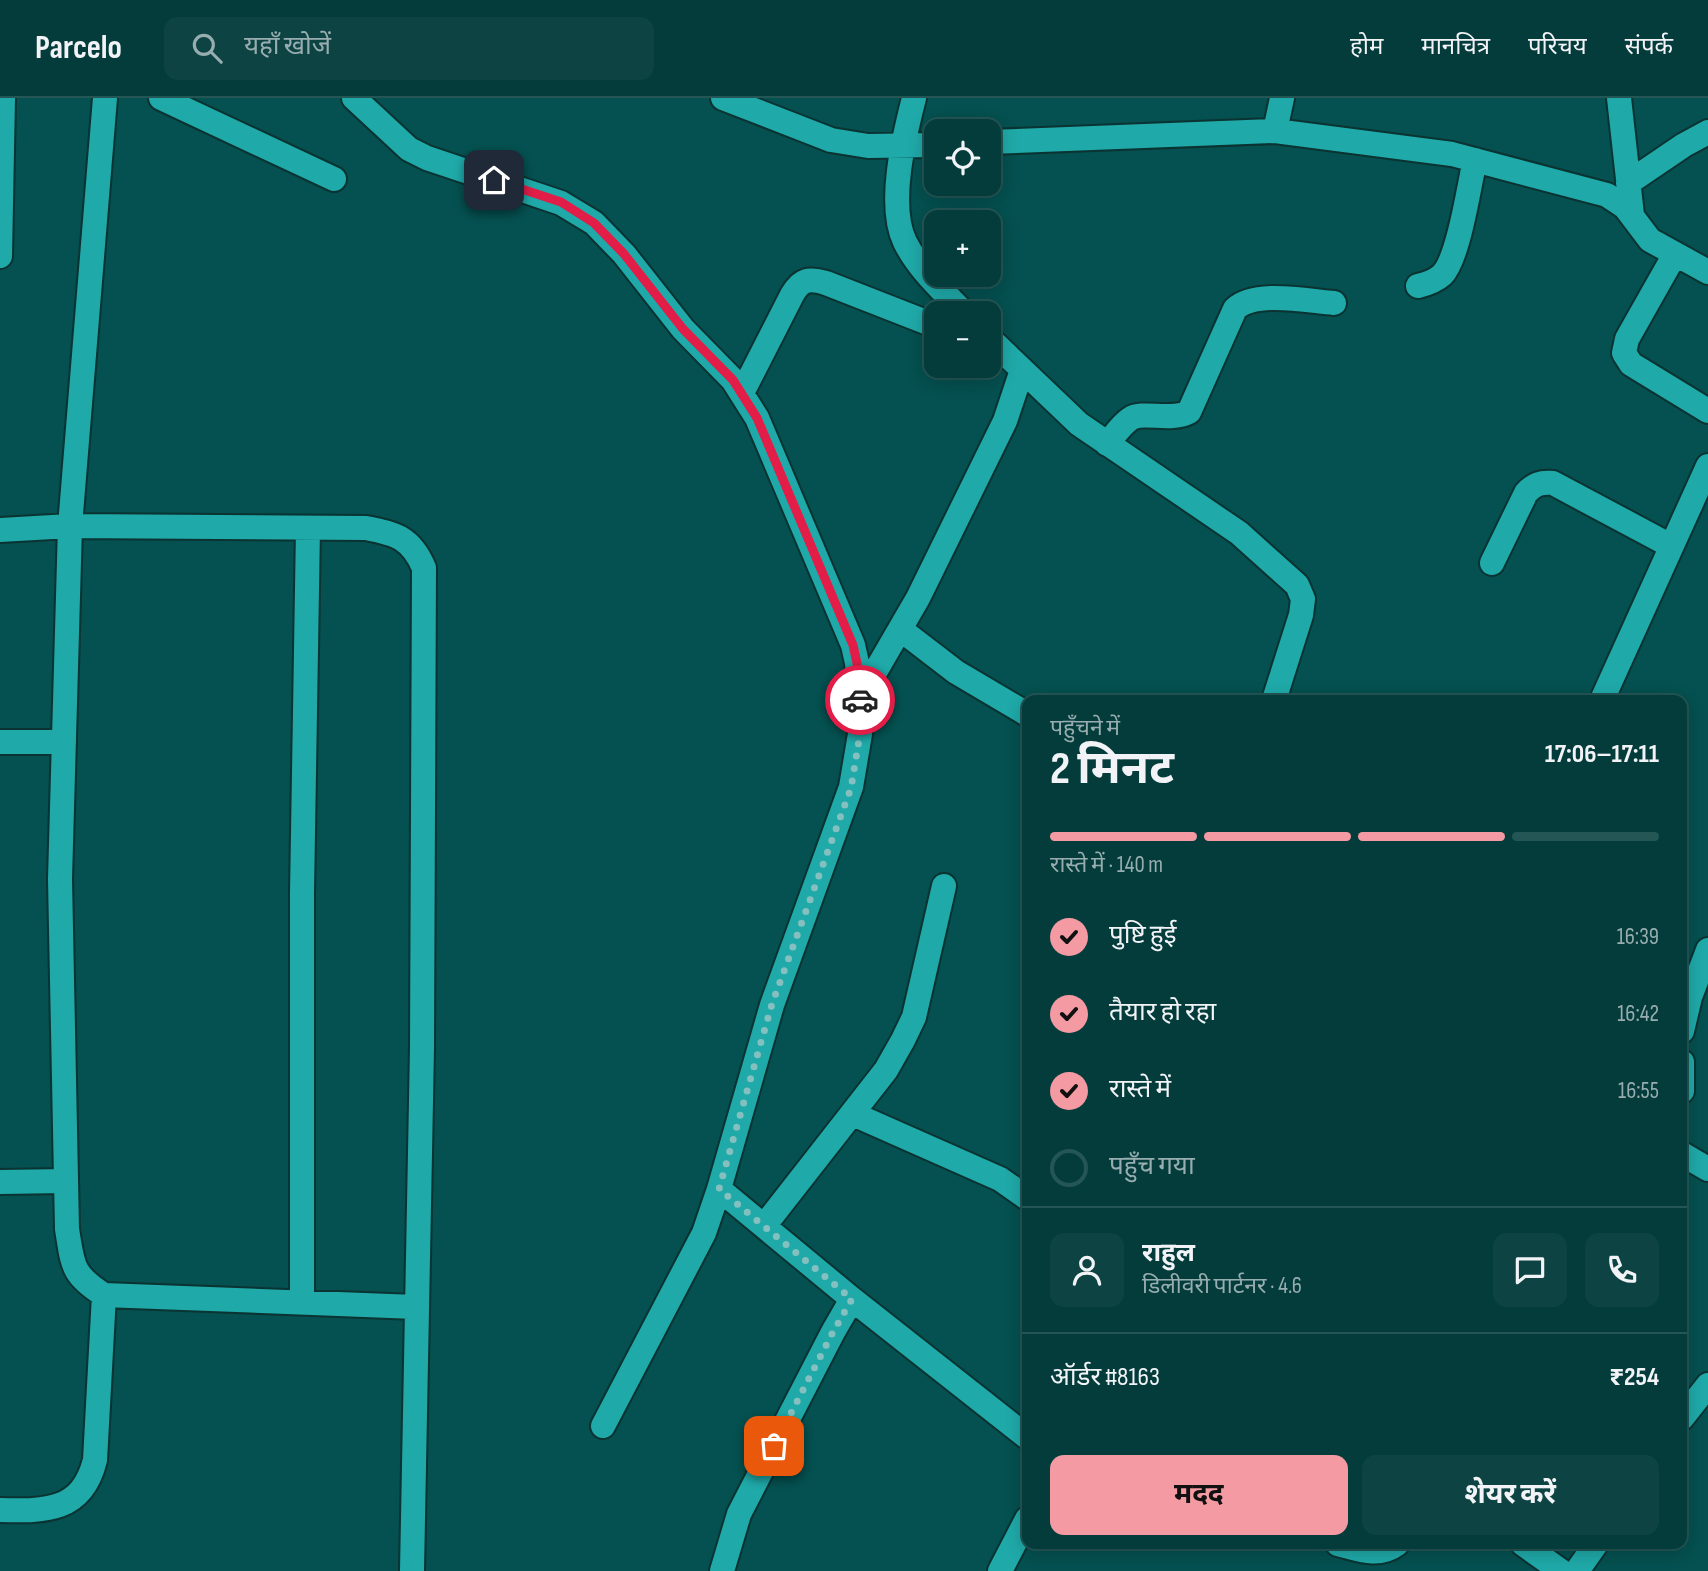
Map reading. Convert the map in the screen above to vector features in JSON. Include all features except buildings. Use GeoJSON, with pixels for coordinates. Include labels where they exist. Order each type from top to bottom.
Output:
{"type":"FeatureCollection","features":[{"type":"Feature","properties":{"kind":"street"},"geometry":{"type":"LineString","coordinates":[[0,256],[3,98]]}},
{"type":"Feature","properties":{"kind":"street"},"geometry":{"type":"LineString","coordinates":[[105,98],[69,526],[60,879],[67,1229],[74,1268],[90,1286],[103,1295],[416,1307]]}},
{"type":"Feature","properties":{"kind":"street"},"geometry":{"type":"LineString","coordinates":[[161,98],[334,179]]}},
{"type":"Feature","properties":{"kind":"street"},"geometry":{"type":"LineString","coordinates":[[354,98],[409,149],[427,158],[561,202],[594,223],[624,254],[683,329],[733,380],[757,418],[853,645],[860,698],[860,734],[851,788],[772,1004],[704,1233],[603,1426]]}},
{"type":"Feature","properties":{"kind":"street"},"geometry":{"type":"LineString","coordinates":[[723,98],[831,140],[868,146],[924,145]]}},
{"type":"Feature","properties":{"kind":"street"},"geometry":{"type":"LineString","coordinates":[[914,98],[902,146],[897,219],[905,242],[923,270],[953,301]]}},
{"type":"Feature","properties":{"kind":"street"},"geometry":{"type":"LineString","coordinates":[[1275,131],[1282,98]]}},
{"type":"Feature","properties":{"kind":"street"},"geometry":{"type":"LineString","coordinates":[[1619,98],[1632,215]]}},
{"type":"Feature","properties":{"kind":"street"},"geometry":{"type":"LineString","coordinates":[[1001,142],[1275,131],[1452,154],[1607,195],[1625,207],[1650,240],[1708,272]]}},
{"type":"Feature","properties":{"kind":"street"},"geometry":{"type":"LineString","coordinates":[[1628,184],[1684,145],[1708,132]]}},
{"type":"Feature","properties":{"kind":"street"},"geometry":{"type":"LineString","coordinates":[[1418,286],[1441,276],[1452,259],[1475,160]]}},
{"type":"Feature","properties":{"kind":"street"},"geometry":{"type":"LineString","coordinates":[[1675,254],[1627,339],[1624,353],[1631,363],[1708,411]]}},
{"type":"Feature","properties":{"kind":"street"},"geometry":{"type":"LineString","coordinates":[[742,393],[798,284],[805,280],[813,279],[826,283],[924,321]]}},
{"type":"Feature","properties":{"kind":"street"},"geometry":{"type":"LineString","coordinates":[[1107,444],[1131,418],[1170,418],[1189,412],[1235,309],[1241,303],[1264,298],[1334,303]]}},
{"type":"Feature","properties":{"kind":"street"},"geometry":{"type":"LineString","coordinates":[[1001,352],[1079,424],[1238,533],[1297,585],[1303,599],[1301,615],[1276,695]]}},
{"type":"Feature","properties":{"kind":"street"},"geometry":{"type":"LineString","coordinates":[[860,698],[918,598],[1005,421],[1022,370]]}},
{"type":"Feature","properties":{"kind":"street"},"geometry":{"type":"LineString","coordinates":[[1604,695],[1708,466]]}},
{"type":"Feature","properties":{"kind":"street"},"geometry":{"type":"LineString","coordinates":[[1492,563],[1526,493],[1543,482],[1553,483],[1671,546]]}},
{"type":"Feature","properties":{"kind":"street"},"geometry":{"type":"LineString","coordinates":[[0,530],[69,526],[366,528],[388,532],[407,541],[417,551],[424,568],[422,1048],[411,1571]]}},
{"type":"Feature","properties":{"kind":"street"},"geometry":{"type":"LineString","coordinates":[[302,1301],[302,894],[308,528]]}},
{"type":"Feature","properties":{"kind":"street"},"geometry":{"type":"LineString","coordinates":[[900,629],[956,672],[1022,711]]}},
{"type":"Feature","properties":{"kind":"street"},"geometry":{"type":"LineString","coordinates":[[0,742],[64,742]]}},
{"type":"Feature","properties":{"kind":"street"},"geometry":{"type":"LineString","coordinates":[[764,1226],[886,1070],[914,1017],[944,886]]}},
{"type":"Feature","properties":{"kind":"street"},"geometry":{"type":"LineString","coordinates":[[1687,1010],[1708,950]]}},
{"type":"Feature","properties":{"kind":"street"},"geometry":{"type":"LineString","coordinates":[[853,1114],[1000,1179],[1022,1194]]}},
{"type":"Feature","properties":{"kind":"street"},"geometry":{"type":"LineString","coordinates":[[1687,1157],[1708,1169]]}},
{"type":"Feature","properties":{"kind":"street"},"geometry":{"type":"LineString","coordinates":[[0,1182],[66,1181]]}},
{"type":"Feature","properties":{"kind":"street"},"geometry":{"type":"LineString","coordinates":[[719,1189],[852,1299],[1022,1433]]}},
{"type":"Feature","properties":{"kind":"street"},"geometry":{"type":"LineString","coordinates":[[0,1510],[37,1511],[66,1503],[81,1493],[90,1478],[95,1460],[103,1295]]}},
{"type":"Feature","properties":{"kind":"street"},"geometry":{"type":"LineString","coordinates":[[722,1571],[739,1514],[852,1299]]}},
{"type":"Feature","properties":{"kind":"street"},"geometry":{"type":"LineString","coordinates":[[1687,1412],[1708,1385]]}},
{"type":"Feature","properties":{"kind":"street"},"geometry":{"type":"LineString","coordinates":[[1000,1571],[1022,1529]]}},
{"type":"Feature","properties":{"kind":"street"},"geometry":{"type":"LineString","coordinates":[[1357,1549],[1385,1555]]}},
{"type":"Feature","properties":{"kind":"street"},"geometry":{"type":"LineString","coordinates":[[1533,1549],[1575,1571],[1592,1549]]}},
{"type":"Feature","properties":{"kind":"way so far"},"geometry":{"type":"LineString","coordinates":[[774,1446],[852,1299],[719,1189],[772,1004],[851,788],[860,734],[860,700]]}},
{"type":"Feature","properties":{"kind":"route"},"geometry":{"type":"LineString","coordinates":[[494,180],[561,202],[594,223],[624,254],[683,329],[733,380],[757,418],[853,645],[860,700]]}}]}
